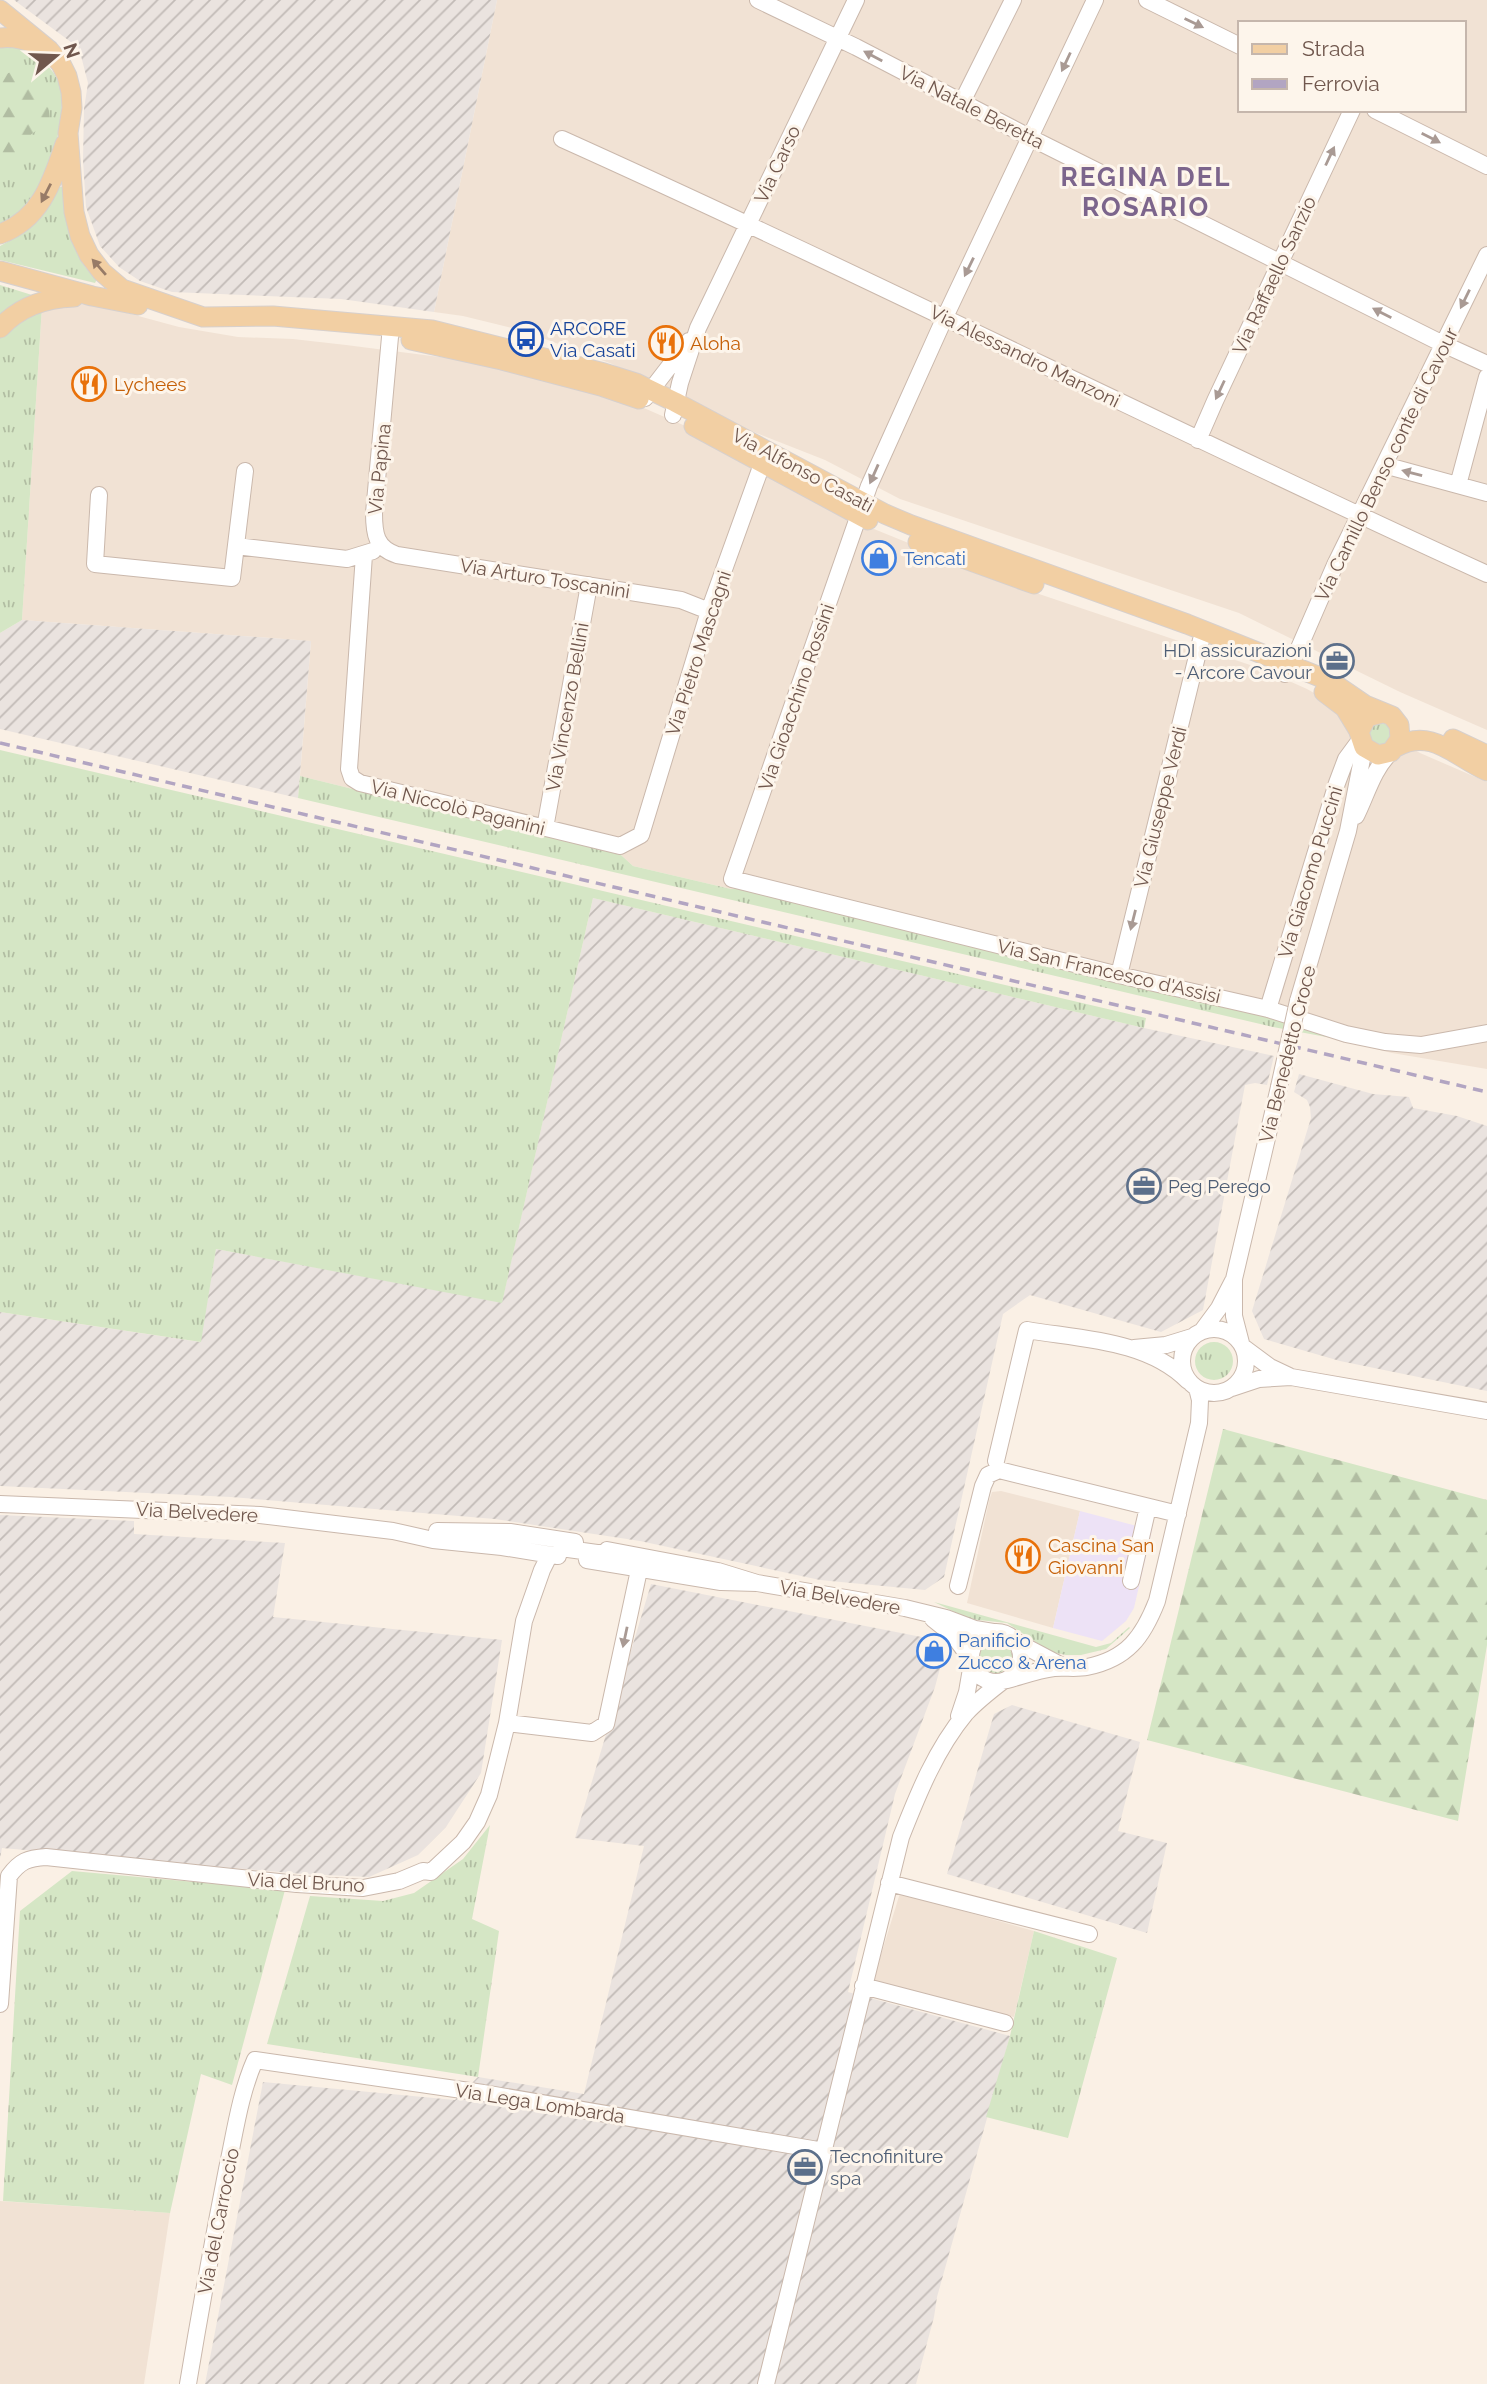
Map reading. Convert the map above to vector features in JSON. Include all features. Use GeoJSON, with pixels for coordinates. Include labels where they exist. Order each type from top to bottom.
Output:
{"type":"FeatureCollection","features":[{"type":"Feature","properties":{"kind":"main road"},"geometry":{"type":"LineString","coordinates":[[0,10],[49,50],[61,64],[71,92],[72,108],[68,133],[43,200],[31,216],[0,234]]}},
{"type":"Feature","properties":{"kind":"main road"},"geometry":{"type":"LineString","coordinates":[[0,38],[25,40],[49,50]]}},
{"type":"Feature","properties":{"kind":"main road"},"geometry":{"type":"LineString","coordinates":[[68,133],[74,212],[80,236],[89,255],[102,272],[122,289],[202,317]]}},
{"type":"Feature","properties":{"kind":"main road","name":"Via Alfonso Casati"},"geometry":{"type":"LineString","coordinates":[[0,271],[92,296],[202,317],[273,316],[391,331],[432,330],[604,373],[861,509],[880,526],[954,556],[1338,685],[1357,700],[1389,716],[1415,728],[1434,731],[1487,755]]}},
{"type":"Feature","properties":{"kind":"main road"},"geometry":{"type":"LineString","coordinates":[[0,328],[12,316],[41,302],[62,297],[92,296]]}},
{"type":"Feature","properties":{"kind":"main road","name":"Via Alfonso Casati"},"geometry":{"type":"LineString","coordinates":[[861,509],[885,514],[937,536],[1161,614],[1287,669],[1335,699],[1351,714],[1359,735]]}},
{"type":"Feature","properties":{"kind":"main road"},"geometry":{"type":"LineString","coordinates":[[1394,749],[1401,732],[1389,716],[1368,716],[1362,723],[1359,735],[1364,748],[1372,753],[1384,755],[1412,740],[1433,741],[1487,771]]}},
{"type":"Feature","properties":{"kind":"street","name":"Via Natale Beretta"},"geometry":{"type":"LineString","coordinates":[[758,0],[837,37],[1031,138],[1443,344],[1487,363]]}},
{"type":"Feature","properties":{"kind":"street","name":"Via Carso"},"geometry":{"type":"LineString","coordinates":[[674,408],[698,328],[856,0]]}},
{"type":"Feature","properties":{"kind":"street"},"geometry":{"type":"LineString","coordinates":[[962,102],[1013,0]]}},
{"type":"Feature","properties":{"kind":"street","name":"Via Gioacchino Rossini"},"geometry":{"type":"LineString","coordinates":[[732,879],[861,509],[945,317],[1095,0]]}},
{"type":"Feature","properties":{"kind":"street"},"geometry":{"type":"LineString","coordinates":[[1147,0],[1238,45]]}},
{"type":"Feature","properties":{"kind":"street","name":"Via Raffaello Sanzio"},"geometry":{"type":"LineString","coordinates":[[1198,440],[1351,112]]}},
{"type":"Feature","properties":{"kind":"street"},"geometry":{"type":"LineString","coordinates":[[1379,112],[1487,166]]}},
{"type":"Feature","properties":{"kind":"street","name":"Via Alessandro Manzoni"},"geometry":{"type":"LineString","coordinates":[[562,139],[749,223],[1198,440],[1487,574]]}},
{"type":"Feature","properties":{"kind":"street","name":"Via Camillo Benso conte di Cavour"},"geometry":{"type":"LineString","coordinates":[[1287,669],[1487,255]]}},
{"type":"Feature","properties":{"kind":"street","name":"Via Carso"},"geometry":{"type":"LineString","coordinates":[[647,395],[698,328]]}},
{"type":"Feature","properties":{"kind":"street","name":"Via Papina"},"geometry":{"type":"LineString","coordinates":[[381,547],[374,531],[374,513],[391,331]]}},
{"type":"Feature","properties":{"kind":"street"},"geometry":{"type":"LineString","coordinates":[[1458,485],[1487,377]]}},
{"type":"Feature","properties":{"kind":"street","name":"Via Pietro Mascagni"},"geometry":{"type":"LineString","coordinates":[[620,846],[641,835],[709,611],[765,457]]}},
{"type":"Feature","properties":{"kind":"street"},"geometry":{"type":"LineString","coordinates":[[1384,465],[1487,493]]}},
{"type":"Feature","properties":{"kind":"street"},"geometry":{"type":"LineString","coordinates":[[99,495],[95,565],[232,578],[245,471]]}},
{"type":"Feature","properties":{"kind":"street"},"geometry":{"type":"LineString","coordinates":[[236,546],[347,559],[381,547]]}},
{"type":"Feature","properties":{"kind":"street","name":"Via Arturo Toscanini"},"geometry":{"type":"LineString","coordinates":[[381,547],[397,555],[681,600],[709,611]]}},
{"type":"Feature","properties":{"kind":"street","name":"Via Niccolò Paganini"},"geometry":{"type":"LineString","coordinates":[[364,555],[349,769],[352,778],[360,783],[620,846]]}},
{"type":"Feature","properties":{"kind":"street","name":"Via Vincenzo Bellini"},"geometry":{"type":"LineString","coordinates":[[545,828],[589,586]]}},
{"type":"Feature","properties":{"kind":"street","name":"Via Giuseppe Verdi"},"geometry":{"type":"LineString","coordinates":[[1119,975],[1201,640]]}},
{"type":"Feature","properties":{"kind":"street","name":"Via Benedetto Croce"},"geometry":{"type":"LineString","coordinates":[[1242,1345],[1234,1316],[1234,1279],[1298,1001],[1348,831],[1362,759],[1359,735]]}},
{"type":"Feature","properties":{"kind":"street","name":"Via Giacomo Puccini"},"geometry":{"type":"LineString","coordinates":[[1268,1009],[1337,783],[1359,735]]}},
{"type":"Feature","properties":{"kind":"street","name":"Via Benedetto Croce"},"geometry":{"type":"LineString","coordinates":[[1348,831],[1368,792],[1375,771],[1394,749]]}},
{"type":"Feature","properties":{"kind":"street","name":"Via San Francesco d'Assisi"},"geometry":{"type":"LineString","coordinates":[[732,879],[1268,1009],[1346,1034],[1384,1042],[1421,1045],[1487,1033]]}},
{"type":"Feature","properties":{"kind":"street","name":"Via Benedetto Croce"},"geometry":{"type":"LineString","coordinates":[[1197,1334],[1219,1308],[1234,1279]]}},
{"type":"Feature","properties":{"kind":"street"},"geometry":{"type":"LineString","coordinates":[[996,1461],[1027,1330],[1131,1348],[1166,1345],[1220,1329],[1230,1333],[1270,1367],[1291,1377]]}},
{"type":"Feature","properties":{"kind":"street"},"geometry":{"type":"LineString","coordinates":[[972,1661],[976,1671],[984,1679],[994,1682],[1064,1667],[1084,1667],[1113,1660],[1133,1644],[1148,1624],[1157,1601],[1199,1423],[1200,1400],[1183,1371],[1182,1355],[1197,1334]]}},
{"type":"Feature","properties":{"kind":"street"},"geometry":{"type":"LineString","coordinates":[[1199,1423],[1240,1380],[1246,1365],[1242,1345]]}},
{"type":"Feature","properties":{"kind":"street"},"geometry":{"type":"LineString","coordinates":[[1131,1348],[1177,1369],[1192,1384],[1214,1393],[1259,1379],[1291,1377],[1487,1411]]}},
{"type":"Feature","properties":{"kind":"street"},"geometry":{"type":"LineString","coordinates":[[958,1586],[983,1486],[988,1475],[999,1470],[1178,1514]]}},
{"type":"Feature","properties":{"kind":"street","name":"Via Belvedere"},"geometry":{"type":"LineString","coordinates":[[0,1504],[238,1513],[393,1531],[485,1531],[543,1536],[718,1571],[757,1583],[905,1608],[993,1632]]}},
{"type":"Feature","properties":{"kind":"street"},"geometry":{"type":"LineString","coordinates":[[1131,1581],[1148,1507]]}},
{"type":"Feature","properties":{"kind":"street","name":"Via Belvedere"},"geometry":{"type":"LineString","coordinates":[[393,1531],[425,1539],[550,1554],[721,1582],[757,1583]]}},
{"type":"Feature","properties":{"kind":"street"},"geometry":{"type":"LineString","coordinates":[[485,1531],[542,1545],[550,1554],[561,1548],[597,1553],[615,1552]]}},
{"type":"Feature","properties":{"kind":"street","name":"Via del Bruno"},"geometry":{"type":"LineString","coordinates":[[0,2004],[9,1876],[18,1863],[31,1858],[47,1857],[297,1884],[363,1888],[398,1881],[437,1868],[468,1835],[489,1795],[508,1723],[524,1621],[538,1578],[550,1554]]}},
{"type":"Feature","properties":{"kind":"street","name":"Via Belvedere"},"geometry":{"type":"LineString","coordinates":[[639,1570],[647,1565],[675,1563]]}},
{"type":"Feature","properties":{"kind":"street"},"geometry":{"type":"LineString","coordinates":[[508,1723],[592,1733],[606,1724],[639,1570]]}},
{"type":"Feature","properties":{"kind":"street","name":"Via Belvedere"},"geometry":{"type":"LineString","coordinates":[[922,1613],[948,1630],[972,1661]]}},
{"type":"Feature","properties":{"kind":"street"},"geometry":{"type":"LineString","coordinates":[[953,1731],[967,1692],[973,1648],[978,1639],[993,1632],[1006,1634],[1064,1667]]}},
{"type":"Feature","properties":{"kind":"street"},"geometry":{"type":"LineString","coordinates":[[765,2384],[901,1837],[920,1788],[953,1731],[967,1712],[1017,1671],[1021,1661],[1020,1650],[1015,1641]]}},
{"type":"Feature","properties":{"kind":"street"},"geometry":{"type":"LineString","coordinates":[[889,1883],[1089,1934]]}},
{"type":"Feature","properties":{"kind":"street"},"geometry":{"type":"LineString","coordinates":[[863,1986],[1005,2023]]}},
{"type":"Feature","properties":{"kind":"street","name":"Via Lega Lombarda"},"geometry":{"type":"LineString","coordinates":[[255,2060],[483,2093],[824,2151]]}},
{"type":"Feature","properties":{"kind":"street","name":"Via del Carroccio"},"geometry":{"type":"LineString","coordinates":[[188,2384],[206,2271],[236,2127],[248,2076],[255,2060]]}},
{"type":"Feature","properties":{"kind":"shaded area"},"geometry":{"type":"Polygon","coordinates":[[[14,0],[497,0],[434,312],[341,299],[172,292],[140,281],[119,267],[100,246],[86,207],[83,160],[84,109],[88,83],[79,48],[14,0]]]}},
{"type":"Feature","properties":{"kind":"shaded area"},"geometry":{"type":"Polygon","coordinates":[[[497,0],[1487,0],[1487,730],[1400,692],[1239,613],[900,499],[825,460],[693,408],[612,364],[524,331],[434,312],[497,0]]]}},
{"type":"Feature","properties":{"kind":"shaded area"},"geometry":{"type":"Polygon","coordinates":[[[60,302],[105,307],[179,327],[238,337],[293,339],[510,366],[630,402],[690,428],[869,527],[1012,585],[1262,669],[1307,689],[1420,753],[1487,782],[1487,1069],[1392,1053],[740,889],[633,866],[621,855],[300,776],[311,641],[22,620],[42,306],[60,302]]]}},
{"type":"Feature","properties":{"kind":"shaded area"},"geometry":{"type":"Polygon","coordinates":[[[22,620],[311,641],[298,798],[0,729],[0,633],[22,620]]]}},
{"type":"Feature","properties":{"kind":"shaded area"},"geometry":{"type":"Polygon","coordinates":[[[593,898],[1144,1028],[1274,1056],[1267,1085],[1245,1085],[1203,1310],[1161,1332],[1030,1295],[1003,1314],[944,1577],[925,1590],[820,1580],[640,1541],[495,1519],[231,1497],[0,1486],[0,1312],[200,1342],[216,1249],[502,1302],[593,898]]]}},
{"type":"Feature","properties":{"kind":"shaded area"},"geometry":{"type":"Polygon","coordinates":[[[1299,1074],[1373,1094],[1409,1097],[1413,1108],[1457,1116],[1487,1126],[1487,1391],[1340,1361],[1264,1339],[1252,1311],[1311,1118],[1307,1100],[1294,1092],[1299,1074]]]}},
{"type":"Feature","properties":{"kind":"shaded area","name":"Cascina San Giovanni"},"geometry":{"type":"Polygon","coordinates":[[[1001,1491],[1080,1511],[1053,1628],[967,1603],[989,1501],[992,1492],[1001,1491]]]}},
{"type":"Feature","properties":{"kind":"shaded area"},"geometry":{"type":"Polygon","coordinates":[[[1080,1511],[1152,1530],[1134,1608],[1126,1621],[1102,1641],[1053,1628],[1080,1511]]]}},
{"type":"Feature","properties":{"kind":"shaded area"},"geometry":{"type":"Polygon","coordinates":[[[0,1515],[134,1521],[134,1534],[285,1543],[273,1617],[502,1640],[481,1773],[446,1827],[418,1855],[369,1877],[303,1874],[2,1848],[0,1858],[0,1515]]]}},
{"type":"Feature","properties":{"kind":"shaded area"},"geometry":{"type":"Polygon","coordinates":[[[651,1584],[947,1642],[935,1687],[895,1794],[848,1992],[1010,2036],[937,2297],[916,2384],[205,2384],[263,2082],[455,2100],[478,2077],[584,2094],[644,1846],[575,1838],[651,1584]]]}},
{"type":"Feature","properties":{"kind":"shaded area"},"geometry":{"type":"Polygon","coordinates":[[[1012,1705],[1140,1742],[1118,1831],[1167,1843],[1147,1933],[947,1874],[994,1714],[1012,1705]]]}},
{"type":"Feature","properties":{"kind":"shaded area"},"geometry":{"type":"Polygon","coordinates":[[[900,1893],[1034,1931],[1014,2017],[873,1981],[900,1893]]]}},
{"type":"Feature","properties":{"kind":"shaded area"},"geometry":{"type":"Polygon","coordinates":[[[0,2201],[170,2213],[144,2384],[0,2384],[0,2201]]]}},
{"type":"Feature","properties":{"kind":"green space"},"geometry":{"type":"Polygon","coordinates":[[[19,46],[38,57],[57,79],[62,97],[62,111],[52,158],[37,196],[0,228],[0,47],[19,46]]]}},
{"type":"Feature","properties":{"kind":"green space"},"geometry":{"type":"Polygon","coordinates":[[[15,70],[33,77],[43,87],[50,120],[20,143],[18,162],[1,170],[0,81],[4,75],[15,70]]]}},
{"type":"Feature","properties":{"kind":"green space"},"geometry":{"type":"Polygon","coordinates":[[[59,187],[62,187],[75,249],[97,279],[95,283],[0,260],[0,246],[20,235],[59,187]]]}},
{"type":"Feature","properties":{"kind":"green space"},"geometry":{"type":"Polygon","coordinates":[[[0,285],[32,295],[0,316],[0,285]]]}},
{"type":"Feature","properties":{"kind":"green space"},"geometry":{"type":"Polygon","coordinates":[[[42,306],[22,620],[0,633],[0,336],[42,306]]]}},
{"type":"Feature","properties":{"kind":"green space"},"geometry":{"type":"Polygon","coordinates":[[[1376,723],[1384,723],[1391,730],[1391,738],[1384,745],[1376,745],[1369,738],[1369,730],[1376,723]]]}},
{"type":"Feature","properties":{"kind":"green space"},"geometry":{"type":"Polygon","coordinates":[[[0,750],[1146,1018],[1144,1028],[593,898],[502,1303],[216,1249],[201,1342],[0,1312],[0,750]]]}},
{"type":"Feature","properties":{"kind":"green space"},"geometry":{"type":"Polygon","coordinates":[[[300,776],[621,855],[633,866],[740,889],[1266,1015],[1337,1039],[1273,1027],[298,798],[300,776]]]}},
{"type":"Feature","properties":{"kind":"green space"},"geometry":{"type":"Polygon","coordinates":[[[1214,1342],[1227,1348],[1233,1361],[1227,1374],[1214,1380],[1201,1374],[1195,1361],[1201,1348],[1214,1342]]]}},
{"type":"Feature","properties":{"kind":"green space"},"geometry":{"type":"Polygon","coordinates":[[[1223,1429],[1487,1500],[1487,1645],[1458,1821],[1147,1740],[1223,1429]]]}},
{"type":"Feature","properties":{"kind":"green space"},"geometry":{"type":"Polygon","coordinates":[[[934,1602],[1096,1647],[1111,1643],[1130,1628],[1106,1649],[1081,1655],[1066,1655],[1051,1652],[1007,1623],[969,1619],[934,1602]]]}},
{"type":"Feature","properties":{"kind":"green space"},"geometry":{"type":"Polygon","coordinates":[[[996,1641],[1007,1646],[1012,1657],[1007,1668],[996,1673],[985,1668],[980,1657],[985,1646],[996,1641]]]}},
{"type":"Feature","properties":{"kind":"green space"},"geometry":{"type":"Polygon","coordinates":[[[490,1825],[472,1919],[499,1931],[478,2077],[267,2044],[310,1896],[383,1901],[414,1893],[463,1859],[490,1825]]]}},
{"type":"Feature","properties":{"kind":"green space"},"geometry":{"type":"Polygon","coordinates":[[[72,1871],[285,1890],[232,2085],[201,2074],[170,2213],[3,2201],[20,1911],[72,1871]]]}},
{"type":"Feature","properties":{"kind":"green space"},"geometry":{"type":"Polygon","coordinates":[[[1034,1931],[1117,1958],[1068,2138],[986,2117],[1010,2036],[1034,1931]]]}},
{"type":"Feature","properties":{"kind":"railway"},"geometry":{"type":"LineString","coordinates":[[0,743],[1487,1092]]}},
{"type":"Feature","properties":{"kind":"place","name":"ARCORE Via Casati"},"geometry":{"type":"Point","coordinates":[526,339]}},
{"type":"Feature","properties":{"kind":"place","name":"Aloha"},"geometry":{"type":"Point","coordinates":[666,343]}},
{"type":"Feature","properties":{"kind":"place","name":"Lychees"},"geometry":{"type":"Point","coordinates":[89,384]}},
{"type":"Feature","properties":{"kind":"place","name":"Tencati"},"geometry":{"type":"Point","coordinates":[879,558]}},
{"type":"Feature","properties":{"kind":"place","name":"HDI assicurazioni - Arcore Cavour"},"geometry":{"type":"Point","coordinates":[1337,661]}},
{"type":"Feature","properties":{"kind":"place","name":"Peg Perego"},"geometry":{"type":"Point","coordinates":[1144,1186]}},
{"type":"Feature","properties":{"kind":"place","name":"Cascina San Giovanni"},"geometry":{"type":"Point","coordinates":[1023,1556]}},
{"type":"Feature","properties":{"kind":"place","name":"Panificio Zucco & Arena"},"geometry":{"type":"Point","coordinates":[934,1651]}},
{"type":"Feature","properties":{"kind":"place","name":"Tecnofiniture spa"},"geometry":{"type":"Point","coordinates":[805,2167]}},
{"type":"Feature","properties":{"kind":"district","name":"REGINA DEL ROSARIO"},"geometry":{"type":"Point","coordinates":[1146,192]}}]}
